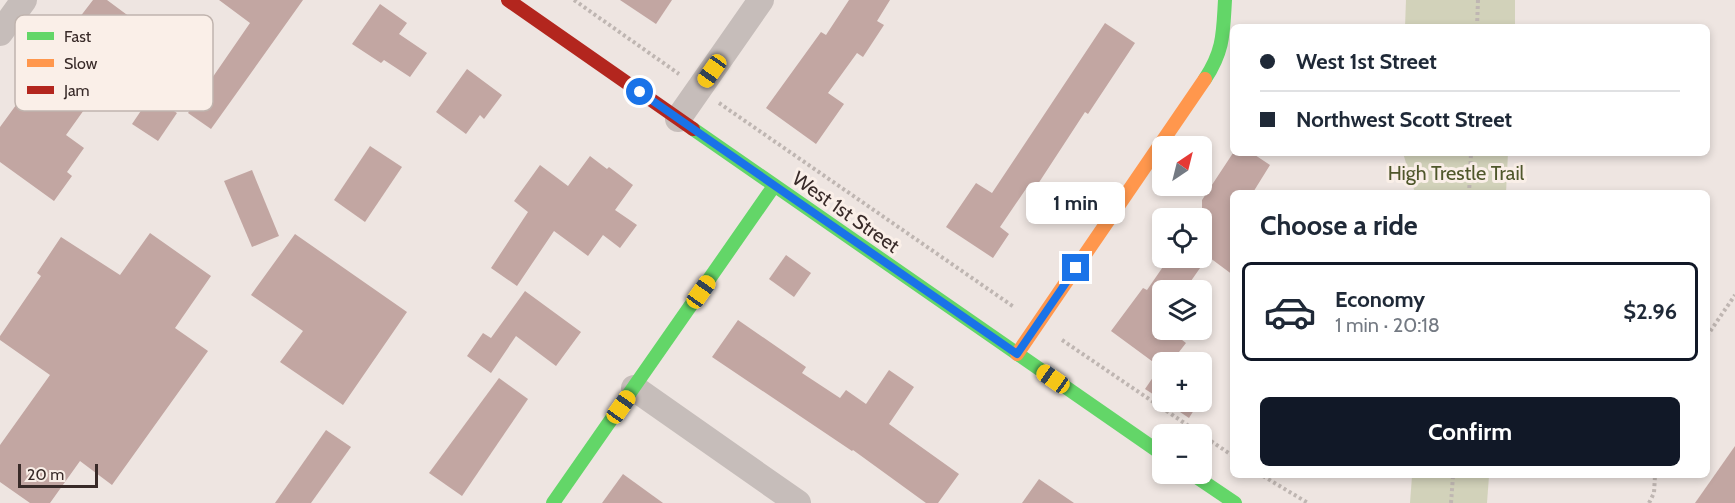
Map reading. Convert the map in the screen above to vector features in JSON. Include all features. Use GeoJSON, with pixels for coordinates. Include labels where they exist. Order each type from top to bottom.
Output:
{"type":"FeatureCollection","features":[{"type":"Feature","properties":{"kind":"main road","name":"West 1st Street"},"geometry":{"type":"LineString","coordinates":[[508,0],[1152,447]]}},
{"type":"Feature","properties":{"kind":"main road"},"geometry":{"type":"LineString","coordinates":[[1017,354],[1212,68],[1221,45],[1225,0]]}},
{"type":"Feature","properties":{"kind":"main road"},"geometry":{"type":"LineString","coordinates":[[552,503],[774,186]]}},
{"type":"Feature","properties":{"kind":"main road"},"geometry":{"type":"LineString","coordinates":[[1206,484],[1232,502]]}},
{"type":"Feature","properties":{"kind":"street"},"geometry":{"type":"LineString","coordinates":[[0,33],[24,0]]}},
{"type":"Feature","properties":{"kind":"street"},"geometry":{"type":"LineString","coordinates":[[678,119],[761,0]]}},
{"type":"Feature","properties":{"kind":"street"},"geometry":{"type":"LineString","coordinates":[[634,388],[798,503]]}},
{"type":"Feature","properties":{"kind":"path"},"geometry":{"type":"LineString","coordinates":[[574,0],[1038,324],[1230,454]]}},
{"type":"Feature","properties":{"kind":"path"},"geometry":{"type":"LineString","coordinates":[[1477,24],[1478,0]]}},
{"type":"Feature","properties":{"kind":"path"},"geometry":{"type":"LineString","coordinates":[[1469,190],[1471,156]]}},
{"type":"Feature","properties":{"kind":"path"},"geometry":{"type":"LineString","coordinates":[[1710,332],[1735,295]]}},
{"type":"Feature","properties":{"kind":"path"},"geometry":{"type":"LineString","coordinates":[[1266,478],[1308,503]]}},
{"type":"Feature","properties":{"kind":"path"},"geometry":{"type":"LineString","coordinates":[[1451,503],[1453,478]]}},
{"type":"Feature","properties":{"kind":"path"},"geometry":{"type":"LineString","coordinates":[[1649,503],[1654,493],[1655,478]]}},
{"type":"Feature","properties":{"kind":"green space"},"geometry":{"type":"Polygon","coordinates":[[[1406,0],[1515,0],[1515,24],[1405,24],[1406,0]]]}},
{"type":"Feature","properties":{"kind":"green space","name":"High Trestle Trail"},"geometry":{"type":"Polygon","coordinates":[[[1404,156],[1508,156],[1506,190],[1414,190],[1404,156]]]}},
{"type":"Feature","properties":{"kind":"green space"},"geometry":{"type":"Polygon","coordinates":[[[1412,478],[1489,478],[1487,503],[1410,503],[1412,478]]]}},
{"type":"Feature","properties":{"kind":"building"},"geometry":{"type":"Polygon","coordinates":[[[93,0],[107,0],[127,15],[81,15],[93,0]]]}},
{"type":"Feature","properties":{"kind":"building"},"geometry":{"type":"Polygon","coordinates":[[[219,0],[303,0],[211,129],[188,113],[189,111],[213,111],[213,77],[250,23],[219,0]]]}},
{"type":"Feature","properties":{"kind":"building"},"geometry":{"type":"Polygon","coordinates":[[[620,0],[672,0],[656,24],[620,0]]]}},
{"type":"Feature","properties":{"kind":"building"},"geometry":{"type":"Polygon","coordinates":[[[849,0],[890,0],[877,21],[884,25],[863,57],[857,53],[828,93],[844,104],[816,144],[766,108],[821,32],[826,35],[849,0]]]}},
{"type":"Feature","properties":{"kind":"building"},"geometry":{"type":"Polygon","coordinates":[[[380,4],[407,23],[399,34],[427,53],[410,77],[384,60],[381,63],[352,44],[380,4]]]}},
{"type":"Feature","properties":{"kind":"building"},"geometry":{"type":"Polygon","coordinates":[[[1105,23],[1135,43],[1088,114],[1085,112],[1036,187],[1030,183],[1000,227],[1009,234],[993,258],[946,227],[976,183],[992,193],[1105,23]]]}},
{"type":"Feature","properties":{"kind":"building"},"geometry":{"type":"Polygon","coordinates":[[[467,69],[502,95],[484,119],[480,115],[466,134],[436,112],[467,69]]]}},
{"type":"Feature","properties":{"kind":"building"},"geometry":{"type":"Polygon","coordinates":[[[15,106],[15,111],[83,111],[66,135],[84,148],[67,172],[72,176],[54,201],[0,162],[0,127],[15,106]]]}},
{"type":"Feature","properties":{"kind":"building"},"geometry":{"type":"Polygon","coordinates":[[[141,111],[174,111],[177,113],[158,141],[132,124],[141,111]]]}},
{"type":"Feature","properties":{"kind":"building"},"geometry":{"type":"Polygon","coordinates":[[[370,146],[402,167],[365,222],[334,200],[370,146]]]}},
{"type":"Feature","properties":{"kind":"building"},"geometry":{"type":"Polygon","coordinates":[[[590,156],[633,185],[615,210],[637,225],[620,248],[603,235],[588,256],[554,231],[517,286],[491,268],[528,212],[514,201],[540,165],[568,186],[590,156]]]}},
{"type":"Feature","properties":{"kind":"building"},"geometry":{"type":"Polygon","coordinates":[[[1231,156],[1256,156],[1270,165],[1254,190],[1230,190],[1230,273],[1212,259],[1212,208],[1202,208],[1202,200],[1205,196],[1212,196],[1212,185],[1231,156]]]}},
{"type":"Feature","properties":{"kind":"building"},"geometry":{"type":"Polygon","coordinates":[[[252,170],[279,236],[252,247],[224,181],[252,170]]]}},
{"type":"Feature","properties":{"kind":"building"},"geometry":{"type":"Polygon","coordinates":[[[150,233],[211,276],[175,328],[208,351],[112,485],[80,461],[50,503],[30,503],[0,482],[0,445],[50,375],[0,340],[0,336],[41,276],[37,273],[61,237],[120,275],[150,233]]]}},
{"type":"Feature","properties":{"kind":"building"},"geometry":{"type":"Polygon","coordinates":[[[295,234],[407,312],[343,405],[280,362],[303,331],[251,295],[295,234]]]}},
{"type":"Feature","properties":{"kind":"building"},"geometry":{"type":"Polygon","coordinates":[[[786,255],[811,273],[794,297],[769,279],[786,255]]]}},
{"type":"Feature","properties":{"kind":"building"},"geometry":{"type":"Polygon","coordinates":[[[1162,268],[1200,268],[1192,280],[1154,280],[1162,268]]]}},
{"type":"Feature","properties":{"kind":"building"},"geometry":{"type":"Polygon","coordinates":[[[1152,283],[1152,340],[1182,340],[1186,343],[1179,352],[1152,352],[1152,361],[1111,331],[1143,288],[1147,290],[1152,283]]]}},
{"type":"Feature","properties":{"kind":"building"},"geometry":{"type":"Polygon","coordinates":[[[525,291],[581,332],[556,366],[516,336],[491,373],[467,356],[483,333],[491,338],[525,291]]]}},
{"type":"Feature","properties":{"kind":"building"},"geometry":{"type":"Polygon","coordinates":[[[738,320],[806,367],[802,373],[840,398],[846,390],[866,404],[889,370],[914,387],[889,424],[959,474],[938,503],[926,503],[853,450],[712,357],[738,320]]]}},
{"type":"Feature","properties":{"kind":"building"},"geometry":{"type":"Polygon","coordinates":[[[499,378],[528,399],[462,496],[429,473],[499,378]]]}},
{"type":"Feature","properties":{"kind":"building"},"geometry":{"type":"Polygon","coordinates":[[[1152,379],[1152,394],[1145,389],[1152,379]]]}},
{"type":"Feature","properties":{"kind":"building"},"geometry":{"type":"Polygon","coordinates":[[[1180,412],[1193,412],[1189,418],[1180,412]]]}},
{"type":"Feature","properties":{"kind":"building"},"geometry":{"type":"Polygon","coordinates":[[[326,430],[351,447],[311,503],[275,503],[326,430]]]}},
{"type":"Feature","properties":{"kind":"building"},"geometry":{"type":"Polygon","coordinates":[[[1735,446],[1735,503],[1695,503],[1735,446]]]}},
{"type":"Feature","properties":{"kind":"building"},"geometry":{"type":"Polygon","coordinates":[[[623,474],[663,503],[602,503],[623,474]]]}},
{"type":"Feature","properties":{"kind":"building"},"geometry":{"type":"Polygon","coordinates":[[[1039,479],[1074,503],[1022,503],[1039,479]]]}},
{"type":"Feature","properties":{"kind":"traffic: fast"},"geometry":{"type":"LineString","coordinates":[[1205,79],[1219,50],[1223,32],[1225,0]]}},
{"type":"Feature","properties":{"kind":"traffic: fast"},"geometry":{"type":"LineString","coordinates":[[693,129],[1152,447]]}},
{"type":"Feature","properties":{"kind":"traffic: fast"},"geometry":{"type":"LineString","coordinates":[[553,503],[774,186]]}},
{"type":"Feature","properties":{"kind":"traffic: fast"},"geometry":{"type":"LineString","coordinates":[[1207,484],[1235,503]]}},
{"type":"Feature","properties":{"kind":"traffic: slow"},"geometry":{"type":"LineString","coordinates":[[1017,354],[1205,79]]}},
{"type":"Feature","properties":{"kind":"traffic: jam"},"geometry":{"type":"LineString","coordinates":[[508,0],[693,129]]}},
{"type":"Feature","properties":{"kind":"route"},"geometry":{"type":"LineString","coordinates":[[640,92],[1017,354],[1076,268]]}}]}
